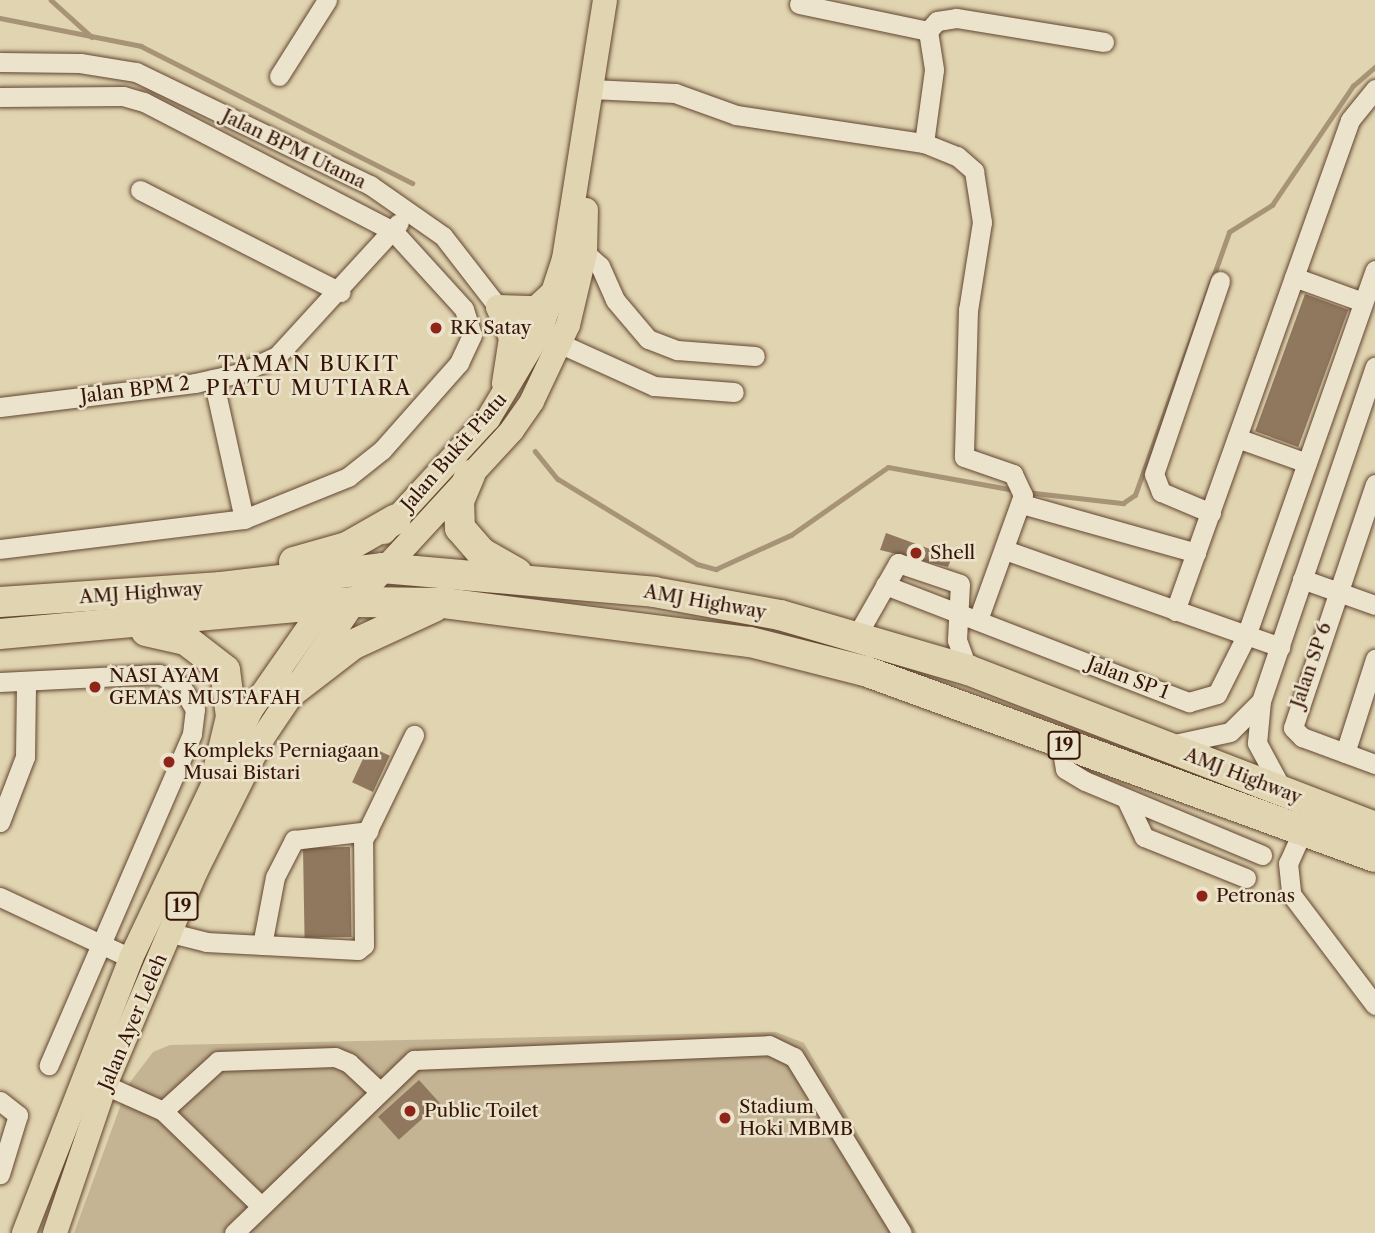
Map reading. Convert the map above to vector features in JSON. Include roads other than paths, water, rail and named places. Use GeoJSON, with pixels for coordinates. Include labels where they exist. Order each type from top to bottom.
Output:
{"type":"FeatureCollection","features":[{"type":"Feature","properties":{"kind":"highway"},"geometry":{"type":"LineString","coordinates":[[470,475],[459,501],[466,540],[523,577]]}},
{"type":"Feature","properties":{"kind":"highway"},"geometry":{"type":"LineString","coordinates":[[221,587],[346,547],[396,519]]}},
{"type":"Feature","properties":{"kind":"highway","name":"AMJ Highway"},"geometry":{"type":"LineString","coordinates":[[0,602],[221,587],[382,568],[523,577],[654,592],[857,635],[968,670],[1375,827]]}},
{"type":"Feature","properties":{"kind":"highway","name":"AMJ Highway"},"geometry":{"type":"LineString","coordinates":[[0,634],[115,626],[354,602],[444,603],[621,622],[783,650],[865,671],[1375,857]]}},
{"type":"Feature","properties":{"kind":"highway"},"geometry":{"type":"LineString","coordinates":[[291,692],[352,645],[444,603]]}},
{"type":"Feature","properties":{"kind":"highway"},"geometry":{"type":"LineString","coordinates":[[115,626],[186,640],[225,670],[231,717],[216,779]]}},
{"type":"Feature","properties":{"kind":"main road","name":"Jalan Bukit Piatu"},"geometry":{"type":"LineString","coordinates":[[566,290],[601,2]]}},
{"type":"Feature","properties":{"kind":"main road","name":"Jalan Bukit Piatu"},"geometry":{"type":"LineString","coordinates":[[354,602],[382,568],[470,475],[532,401],[566,290],[585,253],[583,160]]}},
{"type":"Feature","properties":{"kind":"main road"},"geometry":{"type":"LineString","coordinates":[[488,419],[511,358],[511,338],[498,307],[536,308],[566,290]]}},
{"type":"Feature","properties":{"kind":"main road","name":"Jalan Bukit Piatu"},"geometry":{"type":"LineString","coordinates":[[323,606],[350,571],[488,419],[550,338]]}},
{"type":"Feature","properties":{"kind":"main road","name":"Jalan Ayer Leleh"},"geometry":{"type":"LineString","coordinates":[[56,1228],[105,1085],[181,908],[263,737],[354,602]]}},
{"type":"Feature","properties":{"kind":"main road","name":"Jalan Ayer Leleh"},"geometry":{"type":"LineString","coordinates":[[24,1233],[131,958],[216,779],[251,710],[323,606]]}},
{"type":"Feature","properties":{"kind":"main road"},"geometry":{"type":"LineString","coordinates":[[131,958],[152,960],[181,908]]}},
{"type":"Feature","properties":{"kind":"main road"},"geometry":{"type":"LineString","coordinates":[[59,1138],[83,1088],[105,1085]]}},
{"type":"Feature","properties":{"kind":"street"},"geometry":{"type":"LineString","coordinates":[[279,76],[327,0]]}},
{"type":"Feature","properties":{"kind":"street"},"geometry":{"type":"LineString","coordinates":[[799,4],[928,31]]}},
{"type":"Feature","properties":{"kind":"street"},"geometry":{"type":"LineString","coordinates":[[924,143],[933,70],[928,31],[937,21],[956,18],[1104,42]]}},
{"type":"Feature","properties":{"kind":"street","name":"Jalan BPM Utama"},"geometry":{"type":"LineString","coordinates":[[0,62],[80,63],[136,72],[410,209],[443,236],[498,307],[550,338],[654,386],[734,392]]}},
{"type":"Feature","properties":{"kind":"street"},"geometry":{"type":"LineString","coordinates":[[591,89],[675,93],[736,115],[924,143],[967,163],[982,198],[968,310],[964,457],[1006,471],[1022,494],[1196,553]]}},
{"type":"Feature","properties":{"kind":"street"},"geometry":{"type":"LineString","coordinates":[[1175,611],[1350,120],[1375,89]]}},
{"type":"Feature","properties":{"kind":"street"},"geometry":{"type":"LineString","coordinates":[[0,97],[123,96],[144,102],[393,230],[464,309],[472,335],[468,349],[366,464],[348,477],[244,519],[0,549]]}},
{"type":"Feature","properties":{"kind":"street"},"geometry":{"type":"LineString","coordinates":[[141,190],[340,292]]}},
{"type":"Feature","properties":{"kind":"street","name":"Jalan BPM 2"},"geometry":{"type":"LineString","coordinates":[[0,407],[213,379],[277,356],[340,292],[410,209]]}},
{"type":"Feature","properties":{"kind":"street"},"geometry":{"type":"LineString","coordinates":[[585,253],[600,266],[615,300],[648,339],[677,350],[755,356]]}},
{"type":"Feature","properties":{"kind":"street","name":"Jalan SP 1"},"geometry":{"type":"LineString","coordinates":[[885,586],[1189,702],[1217,694],[1246,636],[1375,270]]}},
{"type":"Feature","properties":{"kind":"street"},"geometry":{"type":"LineString","coordinates":[[1294,277],[1363,302]]}},
{"type":"Feature","properties":{"kind":"street"},"geometry":{"type":"LineString","coordinates":[[1211,513],[1161,492],[1154,474],[1220,281]]}},
{"type":"Feature","properties":{"kind":"street"},"geometry":{"type":"LineString","coordinates":[[1283,791],[1257,743],[1261,701],[1375,367]]}},
{"type":"Feature","properties":{"kind":"street"},"geometry":{"type":"LineString","coordinates":[[213,379],[244,519]]}},
{"type":"Feature","properties":{"kind":"street"},"geometry":{"type":"LineString","coordinates":[[1237,438],[1307,463]]}},
{"type":"Feature","properties":{"kind":"street","name":"Jalan SP 6"},"geometry":{"type":"LineString","coordinates":[[1345,753],[1302,737],[1293,728],[1293,716],[1375,484]]}},
{"type":"Feature","properties":{"kind":"street"},"geometry":{"type":"LineString","coordinates":[[978,620],[1005,550],[1022,494]]}},
{"type":"Feature","properties":{"kind":"street"},"geometry":{"type":"LineString","coordinates":[[1005,550],[1280,647]]}},
{"type":"Feature","properties":{"kind":"street"},"geometry":{"type":"LineString","coordinates":[[857,635],[898,563],[960,584],[957,640],[968,670]]}},
{"type":"Feature","properties":{"kind":"street"},"geometry":{"type":"LineString","coordinates":[[1302,579],[1375,605]]}},
{"type":"Feature","properties":{"kind":"street"},"geometry":{"type":"LineString","coordinates":[[1375,659],[1345,753],[1375,764]]}},
{"type":"Feature","properties":{"kind":"street"},"geometry":{"type":"LineString","coordinates":[[0,682],[159,674],[181,687],[195,709],[192,734],[49,1065]]}},
{"type":"Feature","properties":{"kind":"street"},"geometry":{"type":"LineString","coordinates":[[0,822],[25,757],[26,682]]}},
{"type":"Feature","properties":{"kind":"street"},"geometry":{"type":"LineString","coordinates":[[1166,746],[1230,732],[1261,701]]}},
{"type":"Feature","properties":{"kind":"street"},"geometry":{"type":"LineString","coordinates":[[171,933],[206,942],[318,951],[358,950],[364,945],[363,840],[414,735]]}},
{"type":"Feature","properties":{"kind":"street"},"geometry":{"type":"LineString","coordinates":[[1061,744],[1065,769],[1126,799],[1262,855]]}},
{"type":"Feature","properties":{"kind":"street"},"geometry":{"type":"LineString","coordinates":[[1126,799],[1144,837],[1246,878]]}},
{"type":"Feature","properties":{"kind":"street"},"geometry":{"type":"LineString","coordinates":[[1303,830],[1288,863],[1291,894],[1375,1005]]}},
{"type":"Feature","properties":{"kind":"street"},"geometry":{"type":"LineString","coordinates":[[262,945],[275,877],[294,840],[368,831]]}},
{"type":"Feature","properties":{"kind":"street"},"geometry":{"type":"LineString","coordinates":[[0,897],[131,958]]}},
{"type":"Feature","properties":{"kind":"street"},"geometry":{"type":"LineString","coordinates":[[233,1233],[400,1069],[429,1058],[783,1048],[794,1057],[902,1233]]}},
{"type":"Feature","properties":{"kind":"street"},"geometry":{"type":"LineString","coordinates":[[163,1111],[218,1061],[335,1057],[349,1063],[378,1090]]}},
{"type":"Feature","properties":{"kind":"street"},"geometry":{"type":"LineString","coordinates":[[105,1085],[163,1111],[260,1205]]}},
{"type":"Feature","properties":{"kind":"street"},"geometry":{"type":"LineString","coordinates":[[0,1101],[18,1115],[1,1168]]}},
{"type":"Feature","properties":{"kind":"waterway"},"geometry":{"type":"LineString","coordinates":[[51,0],[92,37]]}},
{"type":"Feature","properties":{"kind":"waterway"},"geometry":{"type":"LineString","coordinates":[[0,18],[141,46],[412,183]]}},
{"type":"Feature","properties":{"kind":"waterway"},"geometry":{"type":"LineString","coordinates":[[1026,492],[1123,503],[1135,495],[1229,232],[1272,205],[1353,86],[1375,67]]}},
{"type":"Feature","properties":{"kind":"waterway"},"geometry":{"type":"LineString","coordinates":[[535,451],[558,479],[697,564],[716,569],[791,535],[888,467],[1014,490]]}},
{"type":"Feature","properties":{"kind":"place","name":"RK Satay"},"geometry":{"type":"Point","coordinates":[436,328]}},
{"type":"Feature","properties":{"kind":"place","name":"Shell"},"geometry":{"type":"Point","coordinates":[916,553]}},
{"type":"Feature","properties":{"kind":"place","name":"NASI AYAM GEMAS MUSTAFAH"},"geometry":{"type":"Point","coordinates":[95,687]}},
{"type":"Feature","properties":{"kind":"place","name":"Kompleks Perniagaan Musai Bistari"},"geometry":{"type":"Point","coordinates":[169,762]}},
{"type":"Feature","properties":{"kind":"place","name":"Petronas"},"geometry":{"type":"Point","coordinates":[1202,896]}},
{"type":"Feature","properties":{"kind":"place","name":"Public Toilet"},"geometry":{"type":"Point","coordinates":[410,1111]}},
{"type":"Feature","properties":{"kind":"place","name":"Stadium Hoki MBMB"},"geometry":{"type":"Point","coordinates":[725,1118]}},
{"type":"Feature","properties":{"kind":"district","name":"TAMAN BUKIT PIATU MUTIARA"},"geometry":{"type":"Point","coordinates":[309,376]}}]}
